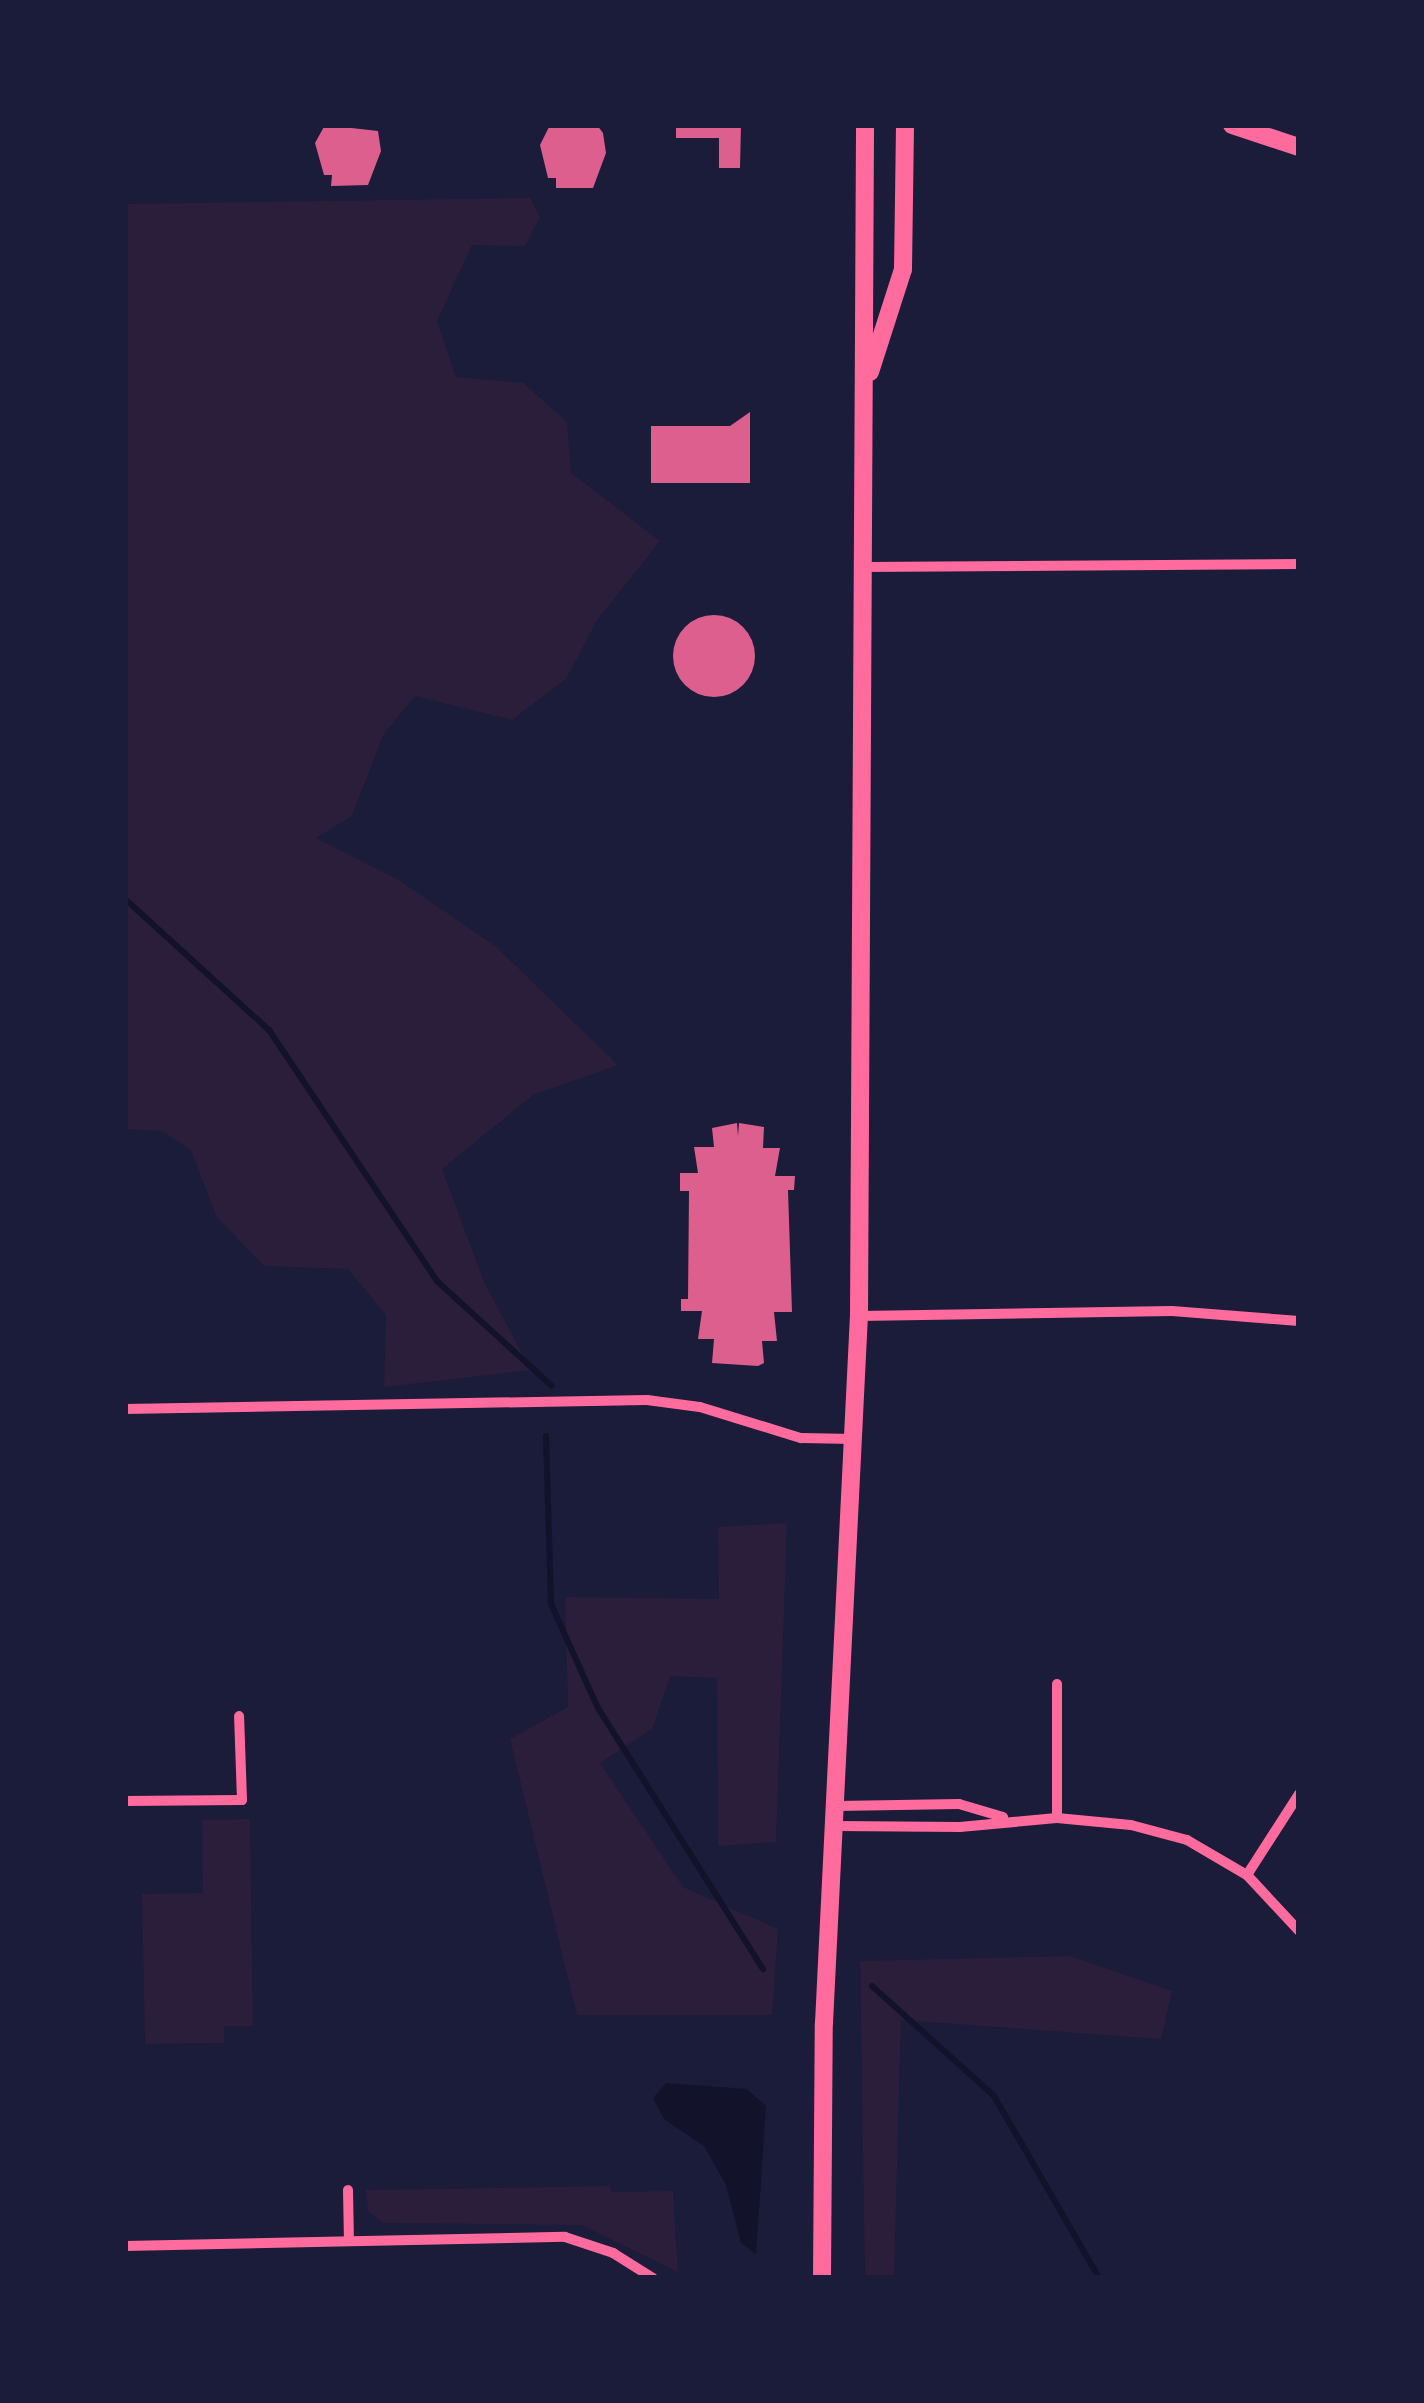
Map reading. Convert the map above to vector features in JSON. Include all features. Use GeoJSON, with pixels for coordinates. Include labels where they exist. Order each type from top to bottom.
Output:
{"type":"FeatureCollection","features":[{"type":"Feature","properties":{"kind":"main road"},"geometry":{"type":"LineString","coordinates":[[822,2278],[824,2023],[859,1316],[866,125]]}},
{"type":"Feature","properties":{"kind":"main road"},"geometry":{"type":"LineString","coordinates":[[864,391],[903,270],[906,125]]}},
{"type":"Feature","properties":{"kind":"main road"},"geometry":{"type":"LineString","coordinates":[[1232,125],[1299,147]]}},
{"type":"Feature","properties":{"kind":"street"},"geometry":{"type":"LineString","coordinates":[[862,566],[1299,564]]}},
{"type":"Feature","properties":{"kind":"street"},"geometry":{"type":"LineString","coordinates":[[859,1316],[1172,1310],[1299,1321]]}},
{"type":"Feature","properties":{"kind":"street"},"geometry":{"type":"LineString","coordinates":[[125,1410],[647,1400],[700,1406],[800,1438],[855,1439]]}},
{"type":"Feature","properties":{"kind":"street"},"geometry":{"type":"LineString","coordinates":[[1057,1684],[1058,1818]]}},
{"type":"Feature","properties":{"kind":"street"},"geometry":{"type":"LineString","coordinates":[[125,1801],[242,1800],[239,1716]]}},
{"type":"Feature","properties":{"kind":"street"},"geometry":{"type":"LineString","coordinates":[[1246,1875],[1299,1794]]}},
{"type":"Feature","properties":{"kind":"street"},"geometry":{"type":"LineString","coordinates":[[836,1806],[959,1804],[1008,1818]]}},
{"type":"Feature","properties":{"kind":"street"},"geometry":{"type":"LineString","coordinates":[[836,1826],[960,1828],[1008,1818],[1132,1825],[1187,1840],[1246,1875],[1299,1931]]}},
{"type":"Feature","properties":{"kind":"street"},"geometry":{"type":"LineString","coordinates":[[348,2190],[349,2241]]}},
{"type":"Feature","properties":{"kind":"street"},"geometry":{"type":"LineString","coordinates":[[125,2246],[566,2237],[613,2253],[652,2278]]}},
{"type":"Feature","properties":{"kind":"shaded area"},"geometry":{"type":"Polygon","coordinates":[[[530,198],[540,217],[525,246],[472,245],[437,321],[456,377],[523,383],[567,422],[571,473],[660,541],[597,620],[566,679],[512,720],[415,696],[383,735],[352,816],[316,838],[399,880],[495,946],[618,1065],[533,1095],[442,1169],[484,1282],[531,1370],[384,1387],[386,1315],[348,1269],[264,1266],[216,1216],[191,1150],[162,1131],[125,1129],[125,204],[530,198]]]}},
{"type":"Feature","properties":{"kind":"shaded area"},"geometry":{"type":"Polygon","coordinates":[[[787,1523],[776,1842],[718,1846],[717,1678],[670,1676],[652,1729],[600,1763],[683,1887],[778,1929],[772,2015],[577,2015],[510,1739],[568,1707],[565,1597],[719,1599],[718,1527],[787,1523]]]}},
{"type":"Feature","properties":{"kind":"shaded area"},"geometry":{"type":"Polygon","coordinates":[[[250,1819],[253,2026],[224,2026],[224,2043],[145,2044],[142,1894],[203,1893],[202,1820],[250,1819]]]}},
{"type":"Feature","properties":{"kind":"shaded area"},"geometry":{"type":"Polygon","coordinates":[[[1070,1956],[1172,1991],[1161,2039],[901,2020],[894,2278],[865,2278],[860,1961],[1070,1956]]]}},
{"type":"Feature","properties":{"kind":"shaded area"},"geometry":{"type":"Polygon","coordinates":[[[666,2083],[747,2089],[766,2106],[756,2254],[741,2243],[726,2185],[704,2146],[664,2119],[653,2098],[666,2083]]]}},
{"type":"Feature","properties":{"kind":"shaded area"},"geometry":{"type":"Polygon","coordinates":[[[610,2186],[611,2192],[673,2191],[678,2272],[582,2225],[383,2223],[368,2211],[366,2190],[610,2186]]]}},
{"type":"Feature","properties":{"kind":"building"},"geometry":{"type":"Polygon","coordinates":[[[325,125],[378,131],[381,151],[368,185],[331,186],[332,175],[324,175],[315,143],[325,125]]]}},
{"type":"Feature","properties":{"kind":"building"},"geometry":{"type":"Polygon","coordinates":[[[550,125],[597,125],[603,133],[606,153],[593,188],[556,188],[556,178],[548,178],[540,145],[550,125]]]}},
{"type":"Feature","properties":{"kind":"building"},"geometry":{"type":"Polygon","coordinates":[[[676,125],[741,125],[740,168],[719,168],[719,138],[676,138],[676,125]]]}},
{"type":"Feature","properties":{"kind":"building"},"geometry":{"type":"Polygon","coordinates":[[[750,412],[750,483],[651,483],[651,426],[730,426],[750,412]]]}},
{"type":"Feature","properties":{"kind":"building"},"geometry":{"type":"Polygon","coordinates":[[[706,615],[722,615],[748,633],[755,656],[752,672],[743,685],[722,697],[706,697],[680,679],[673,664],[673,648],[691,622],[706,615]]]}},
{"type":"Feature","properties":{"kind":"building"},"geometry":{"type":"Polygon","coordinates":[[[737,1123],[738,1136],[739,1123],[764,1127],[763,1148],[780,1148],[775,1176],[795,1176],[794,1190],[788,1190],[792,1312],[774,1312],[777,1341],[762,1341],[764,1363],[758,1366],[712,1363],[714,1339],[698,1339],[702,1311],[681,1311],[681,1299],[688,1299],[689,1191],[680,1191],[680,1173],[698,1173],[694,1147],[714,1147],[712,1128],[737,1123]]]}},
{"type":"Feature","properties":{"kind":"waterway"},"geometry":{"type":"LineString","coordinates":[[125,899],[269,1030],[438,1282],[552,1386]]}},
{"type":"Feature","properties":{"kind":"waterway"},"geometry":{"type":"LineString","coordinates":[[546,1436],[551,1604],[598,1708],[763,1969]]}},
{"type":"Feature","properties":{"kind":"waterway"},"geometry":{"type":"LineString","coordinates":[[872,1986],[994,2096],[1099,2278]]}}]}
